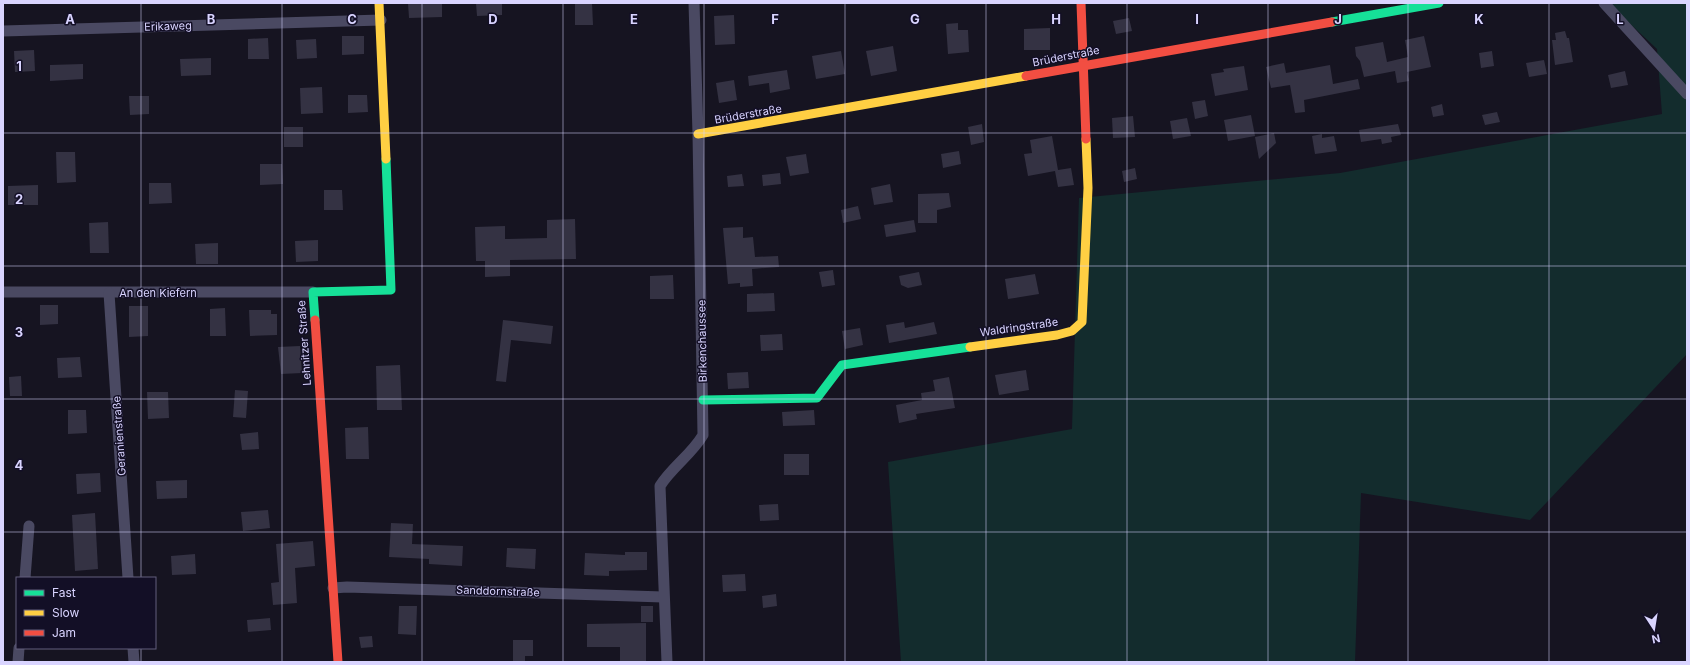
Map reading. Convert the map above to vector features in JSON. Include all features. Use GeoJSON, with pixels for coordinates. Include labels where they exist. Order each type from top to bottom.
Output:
{"type":"FeatureCollection","features":[{"type":"Feature","properties":{"kind":"street","name":"Lehnitzer Straße"},"geometry":{"type":"LineString","coordinates":[[338,662],[313,292],[391,290],[381,20],[379,3]]}},
{"type":"Feature","properties":{"kind":"street","name":"Birkenchaussee"},"geometry":{"type":"LineString","coordinates":[[667,662],[663,597],[660,486],[667,475],[694,450],[703,435],[698,134],[694,3]]}},
{"type":"Feature","properties":{"kind":"street","name":"Waldringstraße"},"geometry":{"type":"LineString","coordinates":[[703,400],[817,398],[842,365],[1057,335],[1072,331],[1082,322],[1088,188],[1081,3]]}},
{"type":"Feature","properties":{"kind":"street","name":"Brüderstraße"},"geometry":{"type":"LineString","coordinates":[[698,134],[903,99],[1084,65],[1439,3]]}},
{"type":"Feature","properties":{"kind":"street"},"geometry":{"type":"LineString","coordinates":[[1604,3],[1687,94]]}},
{"type":"Feature","properties":{"kind":"street","name":"Erikaweg"},"geometry":{"type":"LineString","coordinates":[[3,31],[381,20]]}},
{"type":"Feature","properties":{"kind":"street","name":"An den Kiefern"},"geometry":{"type":"LineString","coordinates":[[3,292],[313,292]]}},
{"type":"Feature","properties":{"kind":"street","name":"Geranienstraße"},"geometry":{"type":"LineString","coordinates":[[109,293],[128,577]]}},
{"type":"Feature","properties":{"kind":"street"},"geometry":{"type":"LineString","coordinates":[[25,577],[29,526]]}},
{"type":"Feature","properties":{"kind":"street","name":"Sanddornstraße"},"geometry":{"type":"LineString","coordinates":[[333,588],[355,587],[663,597]]}},
{"type":"Feature","properties":{"kind":"street"},"geometry":{"type":"LineString","coordinates":[[18,662],[19,649]]}},
{"type":"Feature","properties":{"kind":"street"},"geometry":{"type":"LineString","coordinates":[[133,649],[134,662]]}},
{"type":"Feature","properties":{"kind":"green space"},"geometry":{"type":"Polygon","coordinates":[[[1608,3],[1687,3],[1687,354],[1530,520],[1361,493],[1355,662],[901,662],[888,462],[1072,429],[1079,198],[1340,173],[1662,114],[1657,49],[1608,3]]]}},
{"type":"Feature","properties":{"kind":"building"},"geometry":{"type":"Polygon","coordinates":[[[408,3],[442,3],[442,17],[409,18],[408,3]]]}},
{"type":"Feature","properties":{"kind":"building"},"geometry":{"type":"Polygon","coordinates":[[[476,3],[502,3],[502,15],[477,16],[476,3]]]}},
{"type":"Feature","properties":{"kind":"building"},"geometry":{"type":"Polygon","coordinates":[[[575,3],[592,3],[593,25],[575,25],[575,3]]]}},
{"type":"Feature","properties":{"kind":"building"},"geometry":{"type":"Polygon","coordinates":[[[734,15],[735,44],[715,45],[714,16],[734,15]]]}},
{"type":"Feature","properties":{"kind":"building"},"geometry":{"type":"Polygon","coordinates":[[[1129,18],[1132,31],[1116,34],[1113,21],[1129,18]]]}},
{"type":"Feature","properties":{"kind":"building"},"geometry":{"type":"Polygon","coordinates":[[[958,23],[958,30],[968,30],[969,52],[948,54],[946,24],[958,23]]]}},
{"type":"Feature","properties":{"kind":"building"},"geometry":{"type":"Polygon","coordinates":[[[1050,28],[1050,50],[1024,50],[1024,29],[1050,28]]]}},
{"type":"Feature","properties":{"kind":"building"},"geometry":{"type":"Polygon","coordinates":[[[1565,31],[1567,38],[1569,38],[1573,62],[1555,65],[1552,40],[1556,40],[1555,33],[1565,31]]]}},
{"type":"Feature","properties":{"kind":"building"},"geometry":{"type":"Polygon","coordinates":[[[342,36],[364,36],[364,54],[342,55],[342,36]]]}},
{"type":"Feature","properties":{"kind":"building"},"geometry":{"type":"Polygon","coordinates":[[[1424,36],[1431,67],[1407,72],[1409,81],[1397,83],[1395,71],[1364,77],[1360,61],[1356,56],[1355,47],[1383,42],[1387,62],[1408,57],[1405,40],[1424,36]]]}},
{"type":"Feature","properties":{"kind":"building"},"geometry":{"type":"Polygon","coordinates":[[[268,38],[269,59],[248,59],[248,39],[268,38]]]}},
{"type":"Feature","properties":{"kind":"building"},"geometry":{"type":"Polygon","coordinates":[[[316,39],[317,58],[297,59],[296,40],[316,39]]]}},
{"type":"Feature","properties":{"kind":"building"},"geometry":{"type":"Polygon","coordinates":[[[893,46],[897,71],[871,76],[866,51],[893,46]]]}},
{"type":"Feature","properties":{"kind":"building"},"geometry":{"type":"Polygon","coordinates":[[[34,50],[35,71],[15,72],[14,51],[34,50]]]}},
{"type":"Feature","properties":{"kind":"building"},"geometry":{"type":"Polygon","coordinates":[[[841,51],[845,74],[816,79],[812,56],[841,51]]]}},
{"type":"Feature","properties":{"kind":"building"},"geometry":{"type":"Polygon","coordinates":[[[1492,51],[1494,66],[1481,68],[1479,53],[1492,51]]]}},
{"type":"Feature","properties":{"kind":"building"},"geometry":{"type":"Polygon","coordinates":[[[211,58],[211,75],[181,76],[180,59],[211,58]]]}},
{"type":"Feature","properties":{"kind":"building"},"geometry":{"type":"Polygon","coordinates":[[[1544,60],[1547,74],[1529,77],[1526,63],[1544,60]]]}},
{"type":"Feature","properties":{"kind":"building"},"geometry":{"type":"Polygon","coordinates":[[[1284,63],[1286,73],[1330,65],[1333,84],[1358,79],[1360,89],[1304,100],[1305,112],[1295,113],[1290,85],[1271,88],[1266,67],[1284,63]]]}},
{"type":"Feature","properties":{"kind":"building"},"geometry":{"type":"Polygon","coordinates":[[[83,64],[83,79],[50,81],[50,65],[83,64]]]}},
{"type":"Feature","properties":{"kind":"building"},"geometry":{"type":"Polygon","coordinates":[[[1244,66],[1248,90],[1215,96],[1211,74],[1224,72],[1223,69],[1244,66]]]}},
{"type":"Feature","properties":{"kind":"building"},"geometry":{"type":"Polygon","coordinates":[[[787,70],[790,89],[770,93],[769,83],[749,86],[748,76],[787,70]]]}},
{"type":"Feature","properties":{"kind":"building"},"geometry":{"type":"Polygon","coordinates":[[[1625,71],[1628,85],[1611,88],[1608,75],[1625,71]]]}},
{"type":"Feature","properties":{"kind":"building"},"geometry":{"type":"Polygon","coordinates":[[[734,80],[737,100],[719,103],[716,83],[734,80]]]}},
{"type":"Feature","properties":{"kind":"building"},"geometry":{"type":"Polygon","coordinates":[[[322,87],[323,113],[301,114],[300,88],[322,87]]]}},
{"type":"Feature","properties":{"kind":"building"},"geometry":{"type":"Polygon","coordinates":[[[348,95],[367,95],[368,112],[348,113],[348,95]]]}},
{"type":"Feature","properties":{"kind":"building"},"geometry":{"type":"Polygon","coordinates":[[[129,96],[149,96],[149,114],[130,115],[129,96]]]}},
{"type":"Feature","properties":{"kind":"building"},"geometry":{"type":"Polygon","coordinates":[[[1205,100],[1208,116],[1195,119],[1192,102],[1205,100]]]}},
{"type":"Feature","properties":{"kind":"building"},"geometry":{"type":"Polygon","coordinates":[[[1442,104],[1444,115],[1433,117],[1431,107],[1442,104]]]}},
{"type":"Feature","properties":{"kind":"building"},"geometry":{"type":"Polygon","coordinates":[[[1497,112],[1500,122],[1485,125],[1482,115],[1497,112]]]}},
{"type":"Feature","properties":{"kind":"building"},"geometry":{"type":"Polygon","coordinates":[[[1251,115],[1255,136],[1228,141],[1224,120],[1251,115]]]}},
{"type":"Feature","properties":{"kind":"building"},"geometry":{"type":"Polygon","coordinates":[[[1133,116],[1135,137],[1113,138],[1112,118],[1133,116]]]}},
{"type":"Feature","properties":{"kind":"building"},"geometry":{"type":"Polygon","coordinates":[[[1187,118],[1191,136],[1173,139],[1170,121],[1187,118]]]}},
{"type":"Feature","properties":{"kind":"building"},"geometry":{"type":"Polygon","coordinates":[[[982,124],[984,142],[971,145],[968,127],[982,124]]]}},
{"type":"Feature","properties":{"kind":"building"},"geometry":{"type":"Polygon","coordinates":[[[1398,124],[1401,135],[1391,137],[1392,142],[1382,144],[1381,139],[1361,142],[1359,130],[1398,124]]]}},
{"type":"Feature","properties":{"kind":"building"},"geometry":{"type":"Polygon","coordinates":[[[284,127],[303,127],[303,147],[284,147],[284,127]]]}},
{"type":"Feature","properties":{"kind":"building"},"geometry":{"type":"Polygon","coordinates":[[[1274,133],[1276,143],[1259,159],[1255,137],[1274,133]]]}},
{"type":"Feature","properties":{"kind":"building"},"geometry":{"type":"Polygon","coordinates":[[[1322,134],[1322,138],[1334,136],[1337,151],[1315,154],[1312,136],[1322,134]]]}},
{"type":"Feature","properties":{"kind":"building"},"geometry":{"type":"Polygon","coordinates":[[[1052,136],[1058,170],[1071,168],[1074,185],[1058,187],[1055,171],[1028,176],[1024,154],[1032,153],[1030,140],[1052,136]]]}},
{"type":"Feature","properties":{"kind":"building"},"geometry":{"type":"Polygon","coordinates":[[[959,151],[961,164],[943,168],[941,154],[959,151]]]}},
{"type":"Feature","properties":{"kind":"building"},"geometry":{"type":"Polygon","coordinates":[[[56,152],[75,152],[76,182],[57,183],[56,152]]]}},
{"type":"Feature","properties":{"kind":"building"},"geometry":{"type":"Polygon","coordinates":[[[806,154],[809,173],[790,176],[786,157],[806,154]]]}},
{"type":"Feature","properties":{"kind":"building"},"geometry":{"type":"Polygon","coordinates":[[[260,164],[282,164],[283,184],[260,185],[260,164]]]}},
{"type":"Feature","properties":{"kind":"building"},"geometry":{"type":"Polygon","coordinates":[[[1135,168],[1137,179],[1124,182],[1122,171],[1135,168]]]}},
{"type":"Feature","properties":{"kind":"building"},"geometry":{"type":"Polygon","coordinates":[[[780,173],[781,184],[763,186],[762,175],[780,173]]]}},
{"type":"Feature","properties":{"kind":"building"},"geometry":{"type":"Polygon","coordinates":[[[742,174],[744,186],[728,187],[727,176],[742,174]]]}},
{"type":"Feature","properties":{"kind":"building"},"geometry":{"type":"Polygon","coordinates":[[[149,183],[171,183],[172,203],[149,204],[149,183]]]}},
{"type":"Feature","properties":{"kind":"building"},"geometry":{"type":"Polygon","coordinates":[[[890,184],[893,202],[874,205],[871,188],[890,184]]]}},
{"type":"Feature","properties":{"kind":"building"},"geometry":{"type":"Polygon","coordinates":[[[38,185],[38,205],[8,205],[8,186],[38,185]]]}},
{"type":"Feature","properties":{"kind":"building"},"geometry":{"type":"Polygon","coordinates":[[[324,190],[342,190],[343,210],[324,210],[324,190]]]}},
{"type":"Feature","properties":{"kind":"building"},"geometry":{"type":"Polygon","coordinates":[[[949,193],[951,207],[937,210],[937,223],[918,223],[918,194],[949,193]]]}},
{"type":"Feature","properties":{"kind":"building"},"geometry":{"type":"Polygon","coordinates":[[[858,206],[861,219],[843,223],[841,210],[858,206]]]}},
{"type":"Feature","properties":{"kind":"building"},"geometry":{"type":"Polygon","coordinates":[[[575,219],[576,259],[510,260],[510,276],[485,277],[485,261],[476,261],[475,227],[505,226],[505,239],[547,238],[547,220],[575,219]]]}},
{"type":"Feature","properties":{"kind":"building"},"geometry":{"type":"Polygon","coordinates":[[[914,220],[916,232],[886,237],[884,225],[914,220]]]}},
{"type":"Feature","properties":{"kind":"building"},"geometry":{"type":"Polygon","coordinates":[[[108,222],[109,253],[90,253],[89,223],[108,222]]]}},
{"type":"Feature","properties":{"kind":"building"},"geometry":{"type":"Polygon","coordinates":[[[743,227],[743,238],[753,237],[755,257],[778,256],[779,267],[752,269],[753,286],[740,287],[740,283],[728,284],[723,228],[743,227]]]}},
{"type":"Feature","properties":{"kind":"building"},"geometry":{"type":"Polygon","coordinates":[[[318,240],[318,261],[296,262],[295,241],[318,240]]]}},
{"type":"Feature","properties":{"kind":"building"},"geometry":{"type":"Polygon","coordinates":[[[218,243],[218,264],[196,264],[195,244],[218,243]]]}},
{"type":"Feature","properties":{"kind":"building"},"geometry":{"type":"Polygon","coordinates":[[[833,270],[835,285],[822,287],[819,272],[833,270]]]}},
{"type":"Feature","properties":{"kind":"building"},"geometry":{"type":"Polygon","coordinates":[[[919,272],[922,285],[908,288],[901,285],[899,276],[919,272]]]}},
{"type":"Feature","properties":{"kind":"building"},"geometry":{"type":"Polygon","coordinates":[[[1035,274],[1039,294],[1008,299],[1005,279],[1035,274]]]}},
{"type":"Feature","properties":{"kind":"building"},"geometry":{"type":"Polygon","coordinates":[[[673,275],[674,299],[650,299],[650,276],[673,275]]]}},
{"type":"Feature","properties":{"kind":"building"},"geometry":{"type":"Polygon","coordinates":[[[774,293],[775,311],[747,312],[747,294],[774,293]]]}},
{"type":"Feature","properties":{"kind":"building"},"geometry":{"type":"Polygon","coordinates":[[[40,305],[58,305],[58,324],[40,325],[40,305]]]}},
{"type":"Feature","properties":{"kind":"building"},"geometry":{"type":"Polygon","coordinates":[[[129,306],[148,306],[148,336],[129,337],[129,306]]]}},
{"type":"Feature","properties":{"kind":"building"},"geometry":{"type":"Polygon","coordinates":[[[225,308],[226,336],[210,336],[210,309],[225,308]]]}},
{"type":"Feature","properties":{"kind":"building"},"geometry":{"type":"Polygon","coordinates":[[[249,310],[271,310],[271,314],[277,314],[277,335],[250,336],[249,310]]]}},
{"type":"Feature","properties":{"kind":"building"},"geometry":{"type":"Polygon","coordinates":[[[503,320],[553,326],[551,344],[511,340],[506,382],[496,381],[503,320]]]}},
{"type":"Feature","properties":{"kind":"building"},"geometry":{"type":"Polygon","coordinates":[[[904,322],[905,328],[934,322],[937,334],[889,343],[886,325],[904,322]]]}},
{"type":"Feature","properties":{"kind":"building"},"geometry":{"type":"Polygon","coordinates":[[[860,328],[863,345],[845,349],[842,331],[860,328]]]}},
{"type":"Feature","properties":{"kind":"building"},"geometry":{"type":"Polygon","coordinates":[[[782,334],[783,350],[761,351],[760,335],[782,334]]]}},
{"type":"Feature","properties":{"kind":"building"},"geometry":{"type":"Polygon","coordinates":[[[300,346],[302,373],[281,374],[278,347],[300,346]]]}},
{"type":"Feature","properties":{"kind":"building"},"geometry":{"type":"Polygon","coordinates":[[[80,357],[82,377],[58,378],[57,358],[80,357]]]}},
{"type":"Feature","properties":{"kind":"building"},"geometry":{"type":"Polygon","coordinates":[[[400,365],[402,410],[377,410],[376,366],[400,365]]]}},
{"type":"Feature","properties":{"kind":"building"},"geometry":{"type":"Polygon","coordinates":[[[1026,370],[1029,390],[999,395],[995,375],[1026,370]]]}},
{"type":"Feature","properties":{"kind":"building"},"geometry":{"type":"Polygon","coordinates":[[[748,372],[749,388],[728,389],[727,373],[748,372]]]}},
{"type":"Feature","properties":{"kind":"building"},"geometry":{"type":"Polygon","coordinates":[[[21,376],[22,396],[10,396],[9,377],[21,376]]]}},
{"type":"Feature","properties":{"kind":"building"},"geometry":{"type":"Polygon","coordinates":[[[949,377],[955,408],[916,414],[917,419],[899,423],[896,405],[922,400],[921,393],[935,391],[933,380],[949,377]]]}},
{"type":"Feature","properties":{"kind":"building"},"geometry":{"type":"Polygon","coordinates":[[[235,390],[248,391],[246,418],[233,417],[235,390]]]}},
{"type":"Feature","properties":{"kind":"building"},"geometry":{"type":"Polygon","coordinates":[[[147,392],[168,392],[169,418],[148,419],[147,392]]]}},
{"type":"Feature","properties":{"kind":"building"},"geometry":{"type":"Polygon","coordinates":[[[68,410],[86,410],[87,433],[68,434],[68,410]]]}},
{"type":"Feature","properties":{"kind":"building"},"geometry":{"type":"Polygon","coordinates":[[[814,410],[815,425],[783,426],[782,412],[814,410]]]}},
{"type":"Feature","properties":{"kind":"building"},"geometry":{"type":"Polygon","coordinates":[[[368,427],[369,459],[346,459],[345,428],[368,427]]]}},
{"type":"Feature","properties":{"kind":"building"},"geometry":{"type":"Polygon","coordinates":[[[258,432],[259,449],[242,450],[240,434],[258,432]]]}},
{"type":"Feature","properties":{"kind":"building"},"geometry":{"type":"Polygon","coordinates":[[[784,454],[809,454],[809,475],[784,475],[784,454]]]}},
{"type":"Feature","properties":{"kind":"building"},"geometry":{"type":"Polygon","coordinates":[[[100,473],[101,492],[77,494],[76,474],[100,473]]]}},
{"type":"Feature","properties":{"kind":"building"},"geometry":{"type":"Polygon","coordinates":[[[187,480],[187,498],[157,499],[156,481],[187,480]]]}},
{"type":"Feature","properties":{"kind":"building"},"geometry":{"type":"Polygon","coordinates":[[[778,504],[779,520],[760,521],[759,505],[778,504]]]}},
{"type":"Feature","properties":{"kind":"building"},"geometry":{"type":"Polygon","coordinates":[[[268,510],[270,528],[243,531],[241,512],[268,510]]]}},
{"type":"Feature","properties":{"kind":"building"},"geometry":{"type":"Polygon","coordinates":[[[95,513],[98,569],[75,571],[72,515],[95,513]]]}},
{"type":"Feature","properties":{"kind":"building"},"geometry":{"type":"Polygon","coordinates":[[[391,523],[413,524],[412,544],[463,546],[462,566],[429,564],[429,559],[389,557],[391,523]]]}},
{"type":"Feature","properties":{"kind":"building"},"geometry":{"type":"Polygon","coordinates":[[[313,541],[315,566],[295,568],[297,603],[273,605],[271,583],[279,582],[276,544],[313,541]]]}},
{"type":"Feature","properties":{"kind":"building"},"geometry":{"type":"Polygon","coordinates":[[[507,548],[536,549],[535,569],[506,567],[507,548]]]}},
{"type":"Feature","properties":{"kind":"building"},"geometry":{"type":"Polygon","coordinates":[[[625,552],[647,552],[647,570],[609,571],[609,576],[584,575],[585,553],[625,555],[625,552]]]}},
{"type":"Feature","properties":{"kind":"building"},"geometry":{"type":"Polygon","coordinates":[[[195,554],[196,574],[172,575],[171,556],[195,554]]]}},
{"type":"Feature","properties":{"kind":"building"},"geometry":{"type":"Polygon","coordinates":[[[745,574],[746,591],[723,592],[722,575],[745,574]]]}},
{"type":"Feature","properties":{"kind":"building"},"geometry":{"type":"Polygon","coordinates":[[[776,594],[777,606],[763,608],[762,596],[776,594]]]}},
{"type":"Feature","properties":{"kind":"building"},"geometry":{"type":"Polygon","coordinates":[[[399,606],[417,606],[416,635],[398,634],[399,606]]]}},
{"type":"Feature","properties":{"kind":"building"},"geometry":{"type":"Polygon","coordinates":[[[641,606],[653,606],[653,622],[641,622],[641,606]]]}},
{"type":"Feature","properties":{"kind":"building"},"geometry":{"type":"Polygon","coordinates":[[[270,618],[271,630],[248,632],[247,620],[270,618]]]}},
{"type":"Feature","properties":{"kind":"building"},"geometry":{"type":"Polygon","coordinates":[[[646,623],[646,662],[620,662],[620,647],[587,647],[587,624],[646,623]]]}},
{"type":"Feature","properties":{"kind":"building"},"geometry":{"type":"Polygon","coordinates":[[[372,636],[373,647],[361,648],[359,637],[372,636]]]}},
{"type":"Feature","properties":{"kind":"building"},"geometry":{"type":"Polygon","coordinates":[[[513,640],[533,640],[533,656],[525,656],[525,662],[513,662],[513,640]]]}},
{"type":"Feature","properties":{"kind":"traffic: fast"},"geometry":{"type":"LineString","coordinates":[[1332,22],[1439,3]]}},
{"type":"Feature","properties":{"kind":"traffic: fast"},"geometry":{"type":"LineString","coordinates":[[315,320],[313,292],[391,290],[386,159]]}},
{"type":"Feature","properties":{"kind":"traffic: fast"},"geometry":{"type":"LineString","coordinates":[[703,400],[817,398],[842,365],[970,347]]}},
{"type":"Feature","properties":{"kind":"traffic: slow"},"geometry":{"type":"LineString","coordinates":[[379,3],[386,159]]}},
{"type":"Feature","properties":{"kind":"traffic: slow"},"geometry":{"type":"LineString","coordinates":[[698,134],[1026,76]]}},
{"type":"Feature","properties":{"kind":"traffic: slow"},"geometry":{"type":"LineString","coordinates":[[970,347],[1057,335],[1072,331],[1082,322],[1088,188],[1086,139]]}},
{"type":"Feature","properties":{"kind":"traffic: jam"},"geometry":{"type":"LineString","coordinates":[[1081,3],[1086,139]]}},
{"type":"Feature","properties":{"kind":"traffic: jam"},"geometry":{"type":"LineString","coordinates":[[1026,76],[1332,22]]}},
{"type":"Feature","properties":{"kind":"traffic: jam"},"geometry":{"type":"LineString","coordinates":[[315,320],[338,662]]}}]}
